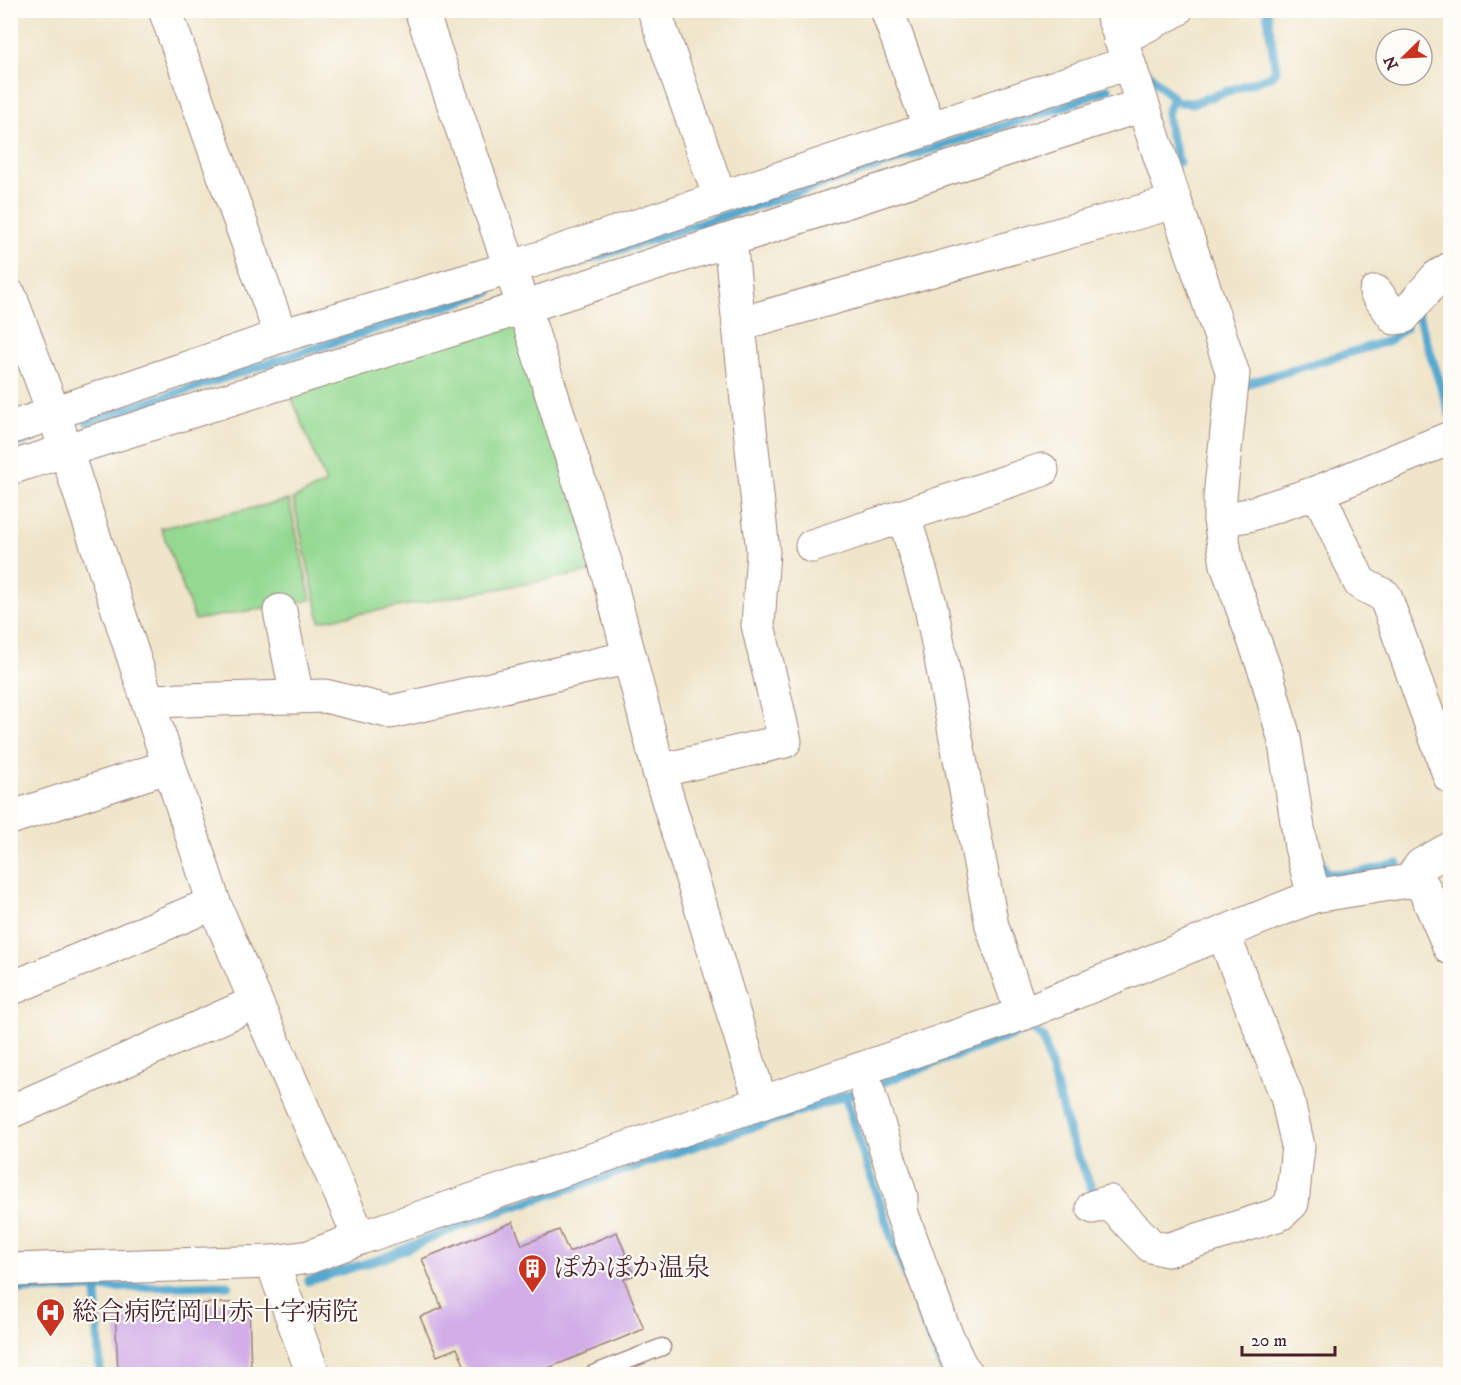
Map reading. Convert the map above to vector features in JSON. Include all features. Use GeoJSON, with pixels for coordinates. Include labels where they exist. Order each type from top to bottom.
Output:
{"type":"FeatureCollection","features":[{"type":"Feature","properties":{"kind":"street"},"geometry":{"type":"LineString","coordinates":[[165,10],[281,336]]}},
{"type":"Feature","properties":{"kind":"street"},"geometry":{"type":"LineString","coordinates":[[420,10],[524,307],[605,561],[659,771],[761,1103]]}},
{"type":"Feature","properties":{"kind":"street"},"geometry":{"type":"LineString","coordinates":[[654,10],[720,198]]}},
{"type":"Feature","properties":{"kind":"street"},"geometry":{"type":"LineString","coordinates":[[887,10],[930,129]]}},
{"type":"Feature","properties":{"kind":"street"},"geometry":{"type":"LineString","coordinates":[[10,428],[281,336],[510,268],[930,129],[1176,10]]}},
{"type":"Feature","properties":{"kind":"street"},"geometry":{"type":"LineString","coordinates":[[1120,37],[1233,375],[1220,497],[1230,519],[1227,565],[1267,676],[1284,738],[1301,847],[1314,896]]}},
{"type":"Feature","properties":{"kind":"street"},"geometry":{"type":"LineString","coordinates":[[10,468],[524,307],[1142,105]]}},
{"type":"Feature","properties":{"kind":"street"},"geometry":{"type":"LineString","coordinates":[[738,324],[1175,202]]}},
{"type":"Feature","properties":{"kind":"street"},"geometry":{"type":"LineString","coordinates":[[659,771],[785,741],[758,626],[763,552],[730,240]]}},
{"type":"Feature","properties":{"kind":"street"},"geometry":{"type":"LineString","coordinates":[[1376,292],[1395,318],[1403,316],[1437,277],[1450,269]]}},
{"type":"Feature","properties":{"kind":"street"},"geometry":{"type":"LineString","coordinates":[[10,296],[54,414],[214,903],[360,1238]]}},
{"type":"Feature","properties":{"kind":"street"},"geometry":{"type":"LineString","coordinates":[[1230,519],[1318,492],[1450,438]]}},
{"type":"Feature","properties":{"kind":"street"},"geometry":{"type":"LineString","coordinates":[[812,546],[1042,470]]}},
{"type":"Feature","properties":{"kind":"street"},"geometry":{"type":"LineString","coordinates":[[1318,492],[1360,583],[1386,596],[1450,777]]}},
{"type":"Feature","properties":{"kind":"street"},"geometry":{"type":"LineString","coordinates":[[904,516],[931,606],[992,926],[1022,1014]]}},
{"type":"Feature","properties":{"kind":"street"},"geometry":{"type":"LineString","coordinates":[[280,611],[297,697]]}},
{"type":"Feature","properties":{"kind":"street"},"geometry":{"type":"LineString","coordinates":[[148,701],[325,696],[391,712],[630,657]]}},
{"type":"Feature","properties":{"kind":"street"},"geometry":{"type":"LineString","coordinates":[[10,818],[169,766]]}},
{"type":"Feature","properties":{"kind":"street"},"geometry":{"type":"LineString","coordinates":[[1409,881],[1421,865],[1450,849]]}},
{"type":"Feature","properties":{"kind":"street"},"geometry":{"type":"LineString","coordinates":[[10,1270],[272,1262],[309,1257],[761,1103],[865,1081],[1022,1014],[1314,896],[1409,881],[1417,883],[1424,888],[1450,948]]}},
{"type":"Feature","properties":{"kind":"street"},"geometry":{"type":"LineString","coordinates":[[10,989],[214,903]]}},
{"type":"Feature","properties":{"kind":"street"},"geometry":{"type":"LineString","coordinates":[[1093,1207],[1109,1202],[1151,1246],[1167,1250],[1280,1214],[1292,1203],[1298,1146],[1287,1097],[1223,933]]}},
{"type":"Feature","properties":{"kind":"street"},"geometry":{"type":"LineString","coordinates":[[10,1112],[256,1002]]}},
{"type":"Feature","properties":{"kind":"street"},"geometry":{"type":"LineString","coordinates":[[865,1081],[901,1197],[901,1211],[942,1325],[960,1365],[967,1374]]}},
{"type":"Feature","properties":{"kind":"street"},"geometry":{"type":"LineString","coordinates":[[272,1262],[313,1374]]}},
{"type":"Feature","properties":{"kind":"lane"},"geometry":{"type":"LineString","coordinates":[[593,1374],[662,1347]]}},
{"type":"Feature","properties":{"kind":"green space"},"geometry":{"type":"Polygon","coordinates":[[[504,321],[520,329],[596,571],[320,621],[293,499],[326,483],[288,388],[504,321]]]}},
{"type":"Feature","properties":{"kind":"green space"},"geometry":{"type":"Polygon","coordinates":[[[289,500],[311,600],[195,620],[161,528],[289,500]]]}},
{"type":"Feature","properties":{"kind":"building","name":"ぽかぽか温泉"},"geometry":{"type":"Polygon","coordinates":[[[513,1222],[522,1245],[559,1230],[569,1252],[617,1232],[634,1275],[624,1279],[644,1329],[534,1374],[468,1374],[457,1348],[437,1356],[420,1317],[442,1308],[422,1259],[513,1222]]]}},
{"type":"Feature","properties":{"kind":"building"},"geometry":{"type":"Polygon","coordinates":[[[249,1302],[251,1374],[118,1374],[115,1307],[249,1302]]]}},
{"type":"Feature","properties":{"kind":"waterway"},"geometry":{"type":"LineString","coordinates":[[1148,73],[1177,102],[1193,103],[1269,77],[1276,71],[1267,10]]}},
{"type":"Feature","properties":{"kind":"waterway"},"geometry":{"type":"LineString","coordinates":[[559,269],[1059,108],[1108,89]]}},
{"type":"Feature","properties":{"kind":"waterway"},"geometry":{"type":"LineString","coordinates":[[1173,98],[1167,113],[1170,133],[1179,162]]}},
{"type":"Feature","properties":{"kind":"waterway"},"geometry":{"type":"LineString","coordinates":[[87,422],[489,292]]}},
{"type":"Feature","properties":{"kind":"waterway"},"geometry":{"type":"LineString","coordinates":[[1418,315],[1450,414]]}},
{"type":"Feature","properties":{"kind":"waterway"},"geometry":{"type":"LineString","coordinates":[[1246,384],[1388,341],[1406,327]]}},
{"type":"Feature","properties":{"kind":"waterway"},"geometry":{"type":"LineString","coordinates":[[10,446],[33,438]]}},
{"type":"Feature","properties":{"kind":"waterway"},"geometry":{"type":"LineString","coordinates":[[1318,857],[1327,874],[1359,873],[1398,864]]}},
{"type":"Feature","properties":{"kind":"waterway"},"geometry":{"type":"LineString","coordinates":[[308,1281],[384,1258],[471,1221],[845,1096],[1031,1028],[1043,1038],[1070,1137],[1092,1189],[1099,1197]]}},
{"type":"Feature","properties":{"kind":"waterway"},"geometry":{"type":"LineString","coordinates":[[845,1096],[917,1306],[945,1374]]}},
{"type":"Feature","properties":{"kind":"waterway"},"geometry":{"type":"LineString","coordinates":[[10,1290],[228,1285]]}},
{"type":"Feature","properties":{"kind":"waterway"},"geometry":{"type":"LineString","coordinates":[[96,1287],[100,1374]]}},
{"type":"Feature","properties":{"kind":"place","name":"ぽかぽか温泉"},"geometry":{"type":"Point","coordinates":[533,1294]}},
{"type":"Feature","properties":{"kind":"place","name":"総合病院岡山赤十字病院"},"geometry":{"type":"Point","coordinates":[51,1338]}}]}
